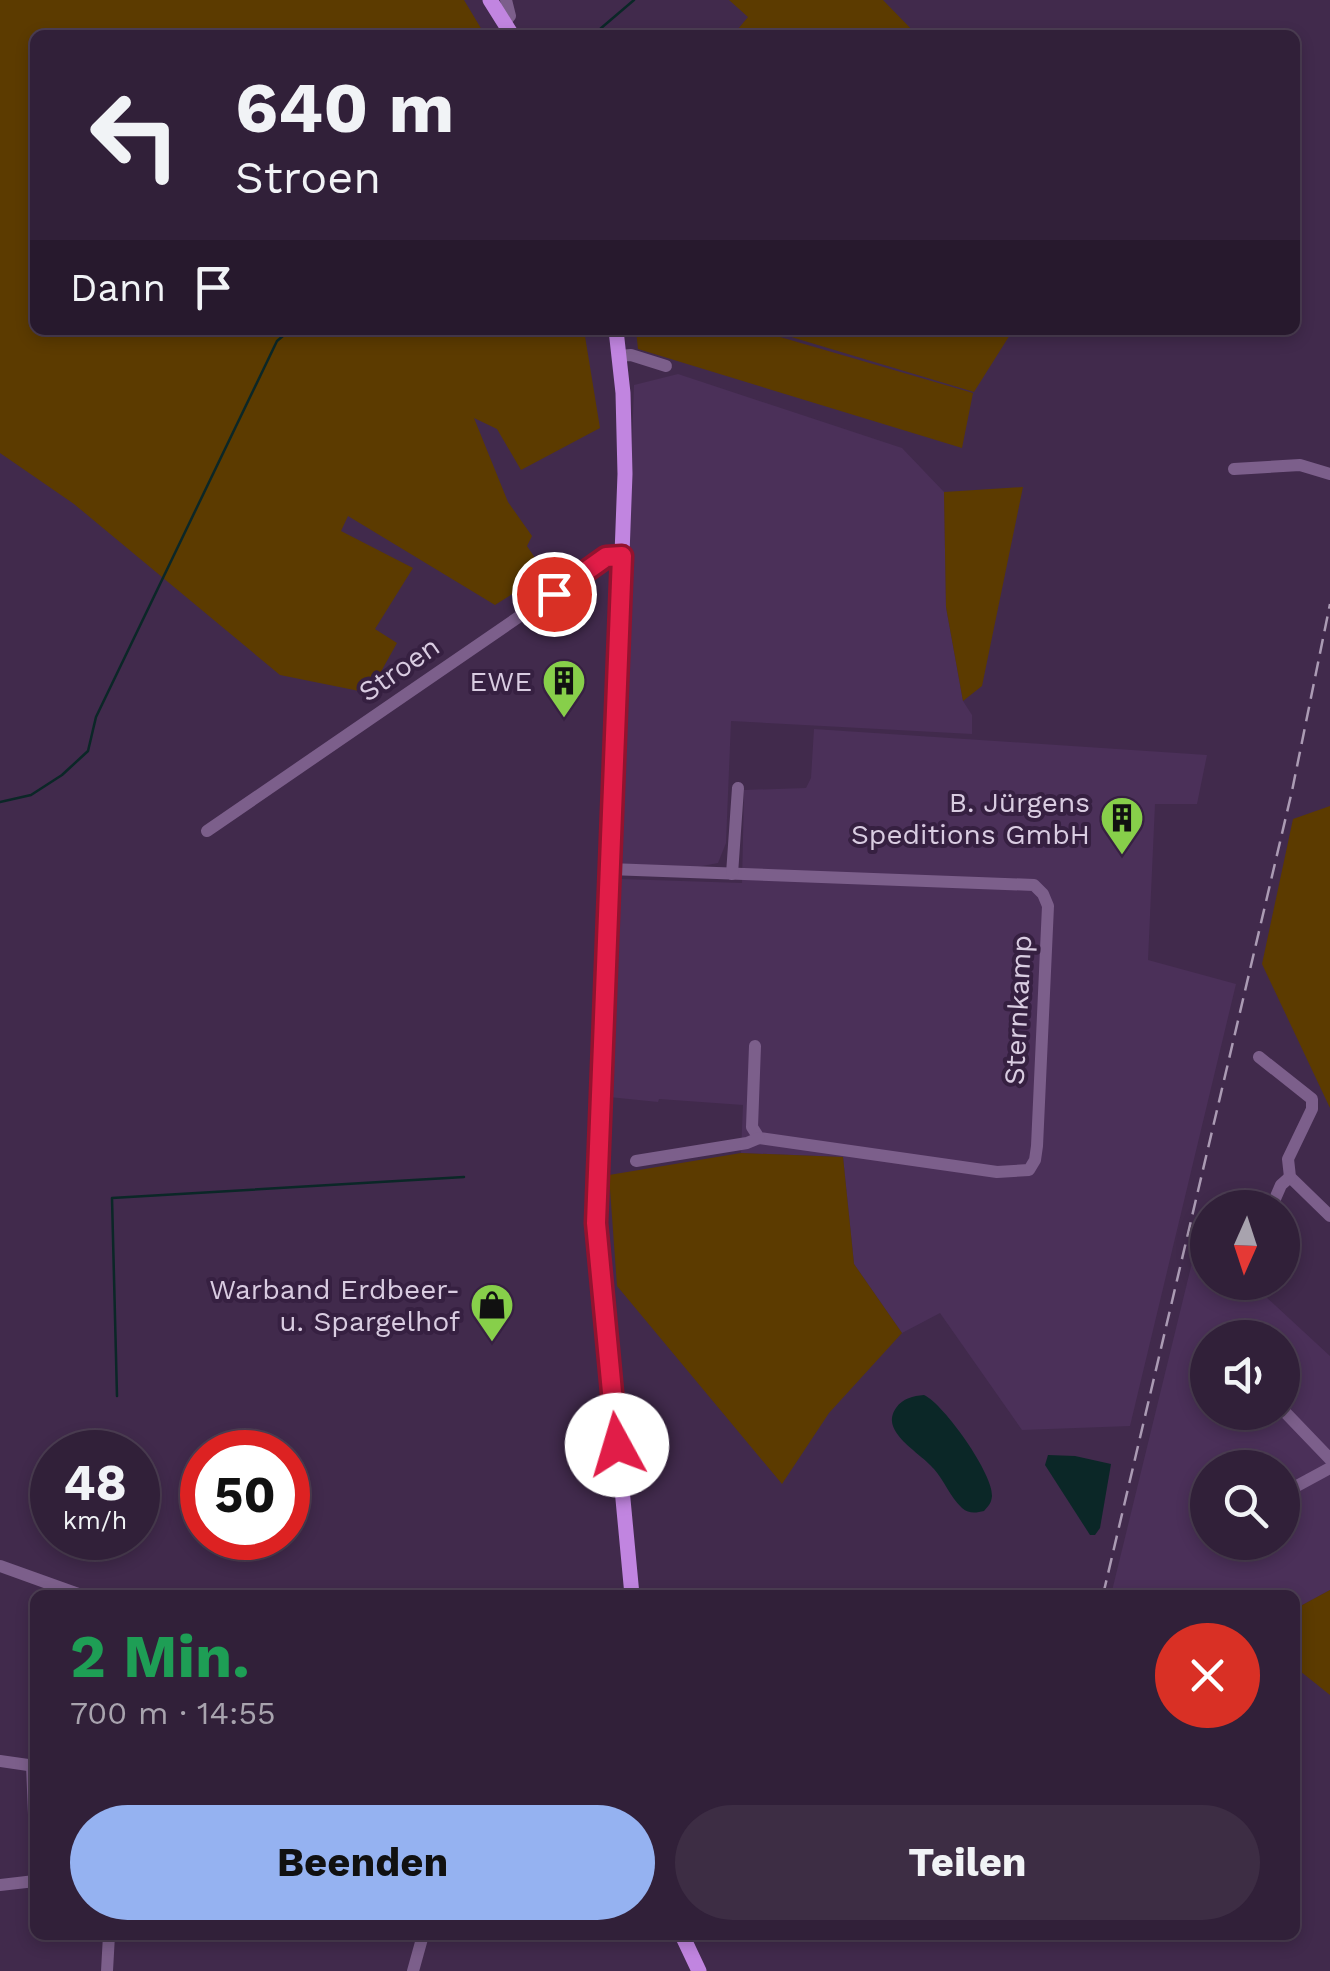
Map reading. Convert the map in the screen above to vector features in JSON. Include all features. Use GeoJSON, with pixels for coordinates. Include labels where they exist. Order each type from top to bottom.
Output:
{"type":"FeatureCollection","features":[{"type":"Feature","properties":{"kind":"main road"},"geometry":{"type":"LineString","coordinates":[[490,0],[508,28]]}},
{"type":"Feature","properties":{"kind":"main road"},"geometry":{"type":"LineString","coordinates":[[617,335],[625,474],[596,1223],[632,1590]]}},
{"type":"Feature","properties":{"kind":"main road"},"geometry":{"type":"LineString","coordinates":[[684,1940],[699,1971]]}},
{"type":"Feature","properties":{"kind":"street"},"geometry":{"type":"LineString","coordinates":[[506,0],[508,28]]}},
{"type":"Feature","properties":{"kind":"street"},"geometry":{"type":"LineString","coordinates":[[619,356],[631,355],[666,366]]}},
{"type":"Feature","properties":{"kind":"street"},"geometry":{"type":"LineString","coordinates":[[1234,469],[1284,464],[1330,474]]}},
{"type":"Feature","properties":{"kind":"street","name":"Stroen"},"geometry":{"type":"LineString","coordinates":[[207,832],[606,557],[622,556]]}},
{"type":"Feature","properties":{"kind":"street"},"geometry":{"type":"LineString","coordinates":[[732,874],[738,788]]}},
{"type":"Feature","properties":{"kind":"street","name":"Sternkamp"},"geometry":{"type":"LineString","coordinates":[[609,870],[1034,885],[1048,906],[1037,1146],[1029,1170],[998,1172],[759,1138],[747,1144],[636,1161]]}},
{"type":"Feature","properties":{"kind":"street"},"geometry":{"type":"LineString","coordinates":[[755,1046],[752,1127],[759,1138]]}},
{"type":"Feature","properties":{"kind":"street"},"geometry":{"type":"LineString","coordinates":[[1259,1058],[1312,1099],[1312,1109],[1288,1159],[1290,1177],[1330,1216]]}},
{"type":"Feature","properties":{"kind":"street"},"geometry":{"type":"LineString","coordinates":[[1279,1190],[1290,1177]]}},
{"type":"Feature","properties":{"kind":"street"},"geometry":{"type":"LineString","coordinates":[[1300,1428],[1330,1459]]}},
{"type":"Feature","properties":{"kind":"street"},"geometry":{"type":"LineString","coordinates":[[1300,1484],[1330,1468]]}},
{"type":"Feature","properties":{"kind":"street"},"geometry":{"type":"LineString","coordinates":[[2,1571],[65,1590]]}},
{"type":"Feature","properties":{"kind":"street"},"geometry":{"type":"LineString","coordinates":[[0,1761],[30,1765]]}},
{"type":"Feature","properties":{"kind":"street"},"geometry":{"type":"LineString","coordinates":[[0,1884],[30,1882]]}},
{"type":"Feature","properties":{"kind":"street"},"geometry":{"type":"LineString","coordinates":[[107,1971],[109,1940]]}},
{"type":"Feature","properties":{"kind":"street"},"geometry":{"type":"LineString","coordinates":[[413,1971],[422,1940]]}},
{"type":"Feature","properties":{"kind":"shaded area"},"geometry":{"type":"Polygon","coordinates":[[[0,0],[464,0],[482,30],[30,30],[30,335],[585,335],[600,428],[521,470],[497,429],[474,418],[508,502],[532,536],[527,546],[545,573],[495,605],[348,516],[341,531],[413,568],[375,629],[397,643],[369,693],[280,675],[74,504],[0,453],[0,0]]]}},
{"type":"Feature","properties":{"kind":"shaded area"},"geometry":{"type":"Polygon","coordinates":[[[729,0],[883,0],[912,30],[737,30],[748,17],[729,0]]]}},
{"type":"Feature","properties":{"kind":"shaded area"},"geometry":{"type":"Polygon","coordinates":[[[637,335],[773,335],[973,393],[962,448],[638,349],[637,335]]]}},
{"type":"Feature","properties":{"kind":"shaded area"},"geometry":{"type":"Polygon","coordinates":[[[785,335],[1010,335],[974,392],[785,335]]]}},
{"type":"Feature","properties":{"kind":"shaded area"},"geometry":{"type":"Polygon","coordinates":[[[678,374],[902,448],[944,492],[946,607],[963,701],[972,715],[972,734],[731,721],[726,843],[718,863],[697,867],[618,864],[634,385],[678,374]]]}},
{"type":"Feature","properties":{"kind":"shaded area"},"geometry":{"type":"Polygon","coordinates":[[[1023,487],[982,686],[963,701],[946,607],[944,492],[1023,487]]]}},
{"type":"Feature","properties":{"kind":"shaded area"},"geometry":{"type":"Polygon","coordinates":[[[814,729],[1207,755],[1197,804],[1155,804],[1148,960],[1236,984],[1130,1426],[1022,1430],[940,1313],[902,1333],[854,1264],[843,1157],[741,1153],[743,1105],[609,1097],[621,879],[742,883],[744,790],[806,788],[811,778],[814,729]]]}},
{"type":"Feature","properties":{"kind":"shaded area"},"geometry":{"type":"Polygon","coordinates":[[[1330,806],[1330,1108],[1262,964],[1293,819],[1330,806]]]}},
{"type":"Feature","properties":{"kind":"shaded area"},"geometry":{"type":"Polygon","coordinates":[[[741,1153],[843,1157],[854,1264],[902,1333],[829,1413],[782,1484],[617,1286],[609,1175],[741,1153]]]}},
{"type":"Feature","properties":{"kind":"shaded area"},"geometry":{"type":"Polygon","coordinates":[[[1190,1271],[1190,1300],[1269,1300],[1291,1320],[1190,1320],[1190,1430],[1300,1430],[1300,1328],[1330,1356],[1330,1590],[1300,1606],[1300,1590],[1112,1590],[1190,1271]]]}},
{"type":"Feature","properties":{"kind":"shaded area"},"geometry":{"type":"Polygon","coordinates":[[[924,1395],[955,1425],[977,1457],[992,1496],[984,1511],[962,1508],[934,1469],[897,1433],[892,1417],[896,1408],[908,1398],[924,1395]]]}},
{"type":"Feature","properties":{"kind":"shaded area"},"geometry":{"type":"Polygon","coordinates":[[[1048,1455],[1111,1464],[1100,1528],[1095,1535],[1090,1535],[1045,1465],[1048,1455]]]}},
{"type":"Feature","properties":{"kind":"shaded area"},"geometry":{"type":"Polygon","coordinates":[[[1330,1590],[1330,1695],[1300,1671],[1300,1606],[1330,1590]]]}},
{"type":"Feature","properties":{"kind":"waterway"},"geometry":{"type":"LineString","coordinates":[[599,30],[634,0]]}},
{"type":"Feature","properties":{"kind":"waterway"},"geometry":{"type":"LineString","coordinates":[[0,802],[31,795],[62,775],[88,751],[96,717],[277,341],[284,335]]}},
{"type":"Feature","properties":{"kind":"waterway"},"geometry":{"type":"LineString","coordinates":[[117,1396],[112,1198],[464,1177]]}},
{"type":"Feature","properties":{"kind":"railway"},"geometry":{"type":"LineString","coordinates":[[1104,1590],[1292,791],[1330,604]]}},
{"type":"Feature","properties":{"kind":"place","name":"EWE"},"geometry":{"type":"Point","coordinates":[564,719]}},
{"type":"Feature","properties":{"kind":"place","name":"B. Jürgens Speditions GmbH"},"geometry":{"type":"Point","coordinates":[1122,856]}},
{"type":"Feature","properties":{"kind":"place","name":"Warband Erdbeer- u. Spargelhof"},"geometry":{"type":"Point","coordinates":[492,1343]}},
{"type":"Feature","properties":{"kind":"route"},"geometry":{"type":"LineString","coordinates":[[554,594],[606,557],[622,556],[596,1223],[617,1445]]}}]}
